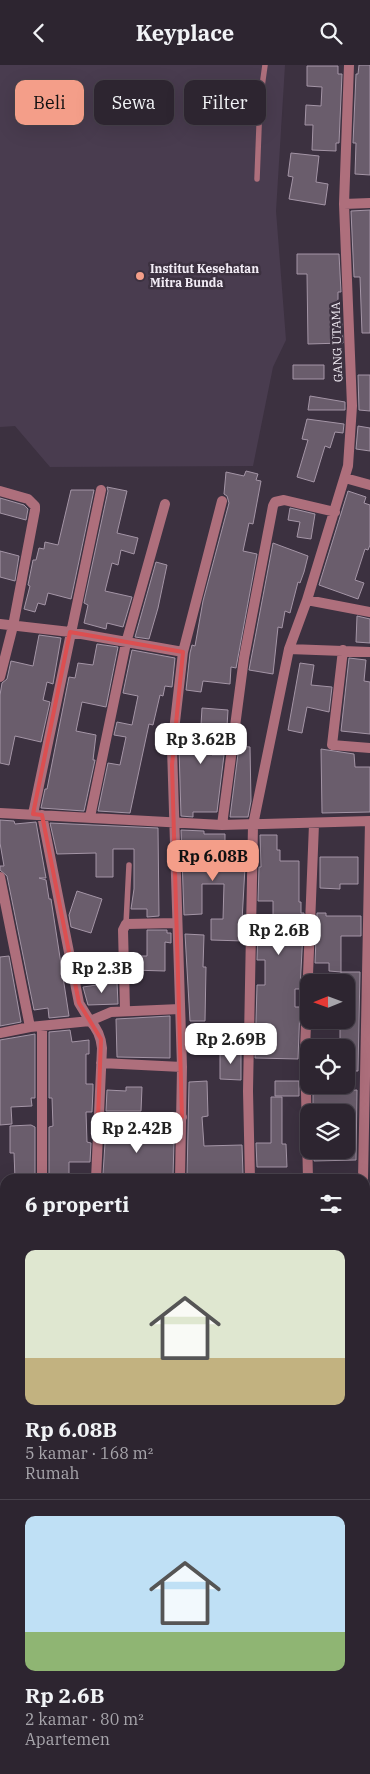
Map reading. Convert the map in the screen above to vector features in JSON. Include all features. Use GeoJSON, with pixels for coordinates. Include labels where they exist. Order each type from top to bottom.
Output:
{"type":"FeatureCollection","features":[{"type":"Feature","properties":{"kind":"street","name":"GANG UTAMA"},"geometry":{"type":"LineString","coordinates":[[250,1174],[248,1091],[253,825],[289,649],[307,600],[345,478],[351,439],[352,406],[344,204],[350,65]]}},
{"type":"Feature","properties":{"kind":"street"},"geometry":{"type":"LineString","coordinates":[[344,204],[370,203]]}},
{"type":"Feature","properties":{"kind":"street"},"geometry":{"type":"LineString","coordinates":[[345,478],[370,485]]}},
{"type":"Feature","properties":{"kind":"street"},"geometry":{"type":"LineString","coordinates":[[96,1174],[101,1039],[96,1027],[79,1003],[37,815],[70,632],[101,490]]}},
{"type":"Feature","properties":{"kind":"street"},"geometry":{"type":"LineString","coordinates":[[0,491],[28,499],[35,506],[13,626],[0,677]]}},
{"type":"Feature","properties":{"kind":"street"},"geometry":{"type":"LineString","coordinates":[[222,825],[244,658],[273,506],[275,502],[284,500],[334,512]]}},
{"type":"Feature","properties":{"kind":"street"},"geometry":{"type":"LineString","coordinates":[[180,1174],[182,1067],[172,748],[183,652],[222,501]]}},
{"type":"Feature","properties":{"kind":"street"},"geometry":{"type":"LineString","coordinates":[[90,817],[126,643],[165,504]]}},
{"type":"Feature","properties":{"kind":"street"},"geometry":{"type":"LineString","coordinates":[[307,600],[370,612]]}},
{"type":"Feature","properties":{"kind":"street"},"geometry":{"type":"LineString","coordinates":[[0,624],[70,632],[183,652]]}},
{"type":"Feature","properties":{"kind":"street"},"geometry":{"type":"LineString","coordinates":[[289,649],[370,651]]}},
{"type":"Feature","properties":{"kind":"street"},"geometry":{"type":"LineString","coordinates":[[343,650],[332,745],[370,748]]}},
{"type":"Feature","properties":{"kind":"street"},"geometry":{"type":"LineString","coordinates":[[0,813],[222,825],[370,821],[363,1174]]}},
{"type":"Feature","properties":{"kind":"street"},"geometry":{"type":"LineString","coordinates":[[308,1174],[305,1050],[314,824]]}},
{"type":"Feature","properties":{"kind":"street"},"geometry":{"type":"LineString","coordinates":[[0,877],[30,1027]]}},
{"type":"Feature","properties":{"kind":"street"},"geometry":{"type":"LineString","coordinates":[[125,1010],[123,930],[126,924],[176,923]]}},
{"type":"Feature","properties":{"kind":"street"},"geometry":{"type":"LineString","coordinates":[[0,1033],[30,1027],[90,1021],[111,1012],[125,1010],[180,1009]]}},
{"type":"Feature","properties":{"kind":"street"},"geometry":{"type":"LineString","coordinates":[[42,1026],[42,1174]]}},
{"type":"Feature","properties":{"kind":"street"},"geometry":{"type":"LineString","coordinates":[[101,1063],[182,1067]]}},
{"type":"Feature","properties":{"kind":"street"},"geometry":{"type":"LineString","coordinates":[[98,1118],[182,1117]]}},
{"type":"Feature","properties":{"kind":"lane"},"geometry":{"type":"LineString","coordinates":[[257,179],[260,101],[265,65]]}},
{"type":"Feature","properties":{"kind":"lane"},"geometry":{"type":"LineString","coordinates":[[126,924],[128,865]]}},
{"type":"Feature","properties":{"kind":"highlighted area"},"geometry":{"type":"Polygon","coordinates":[[[70,632],[183,652],[172,765],[182,1117],[98,1118],[101,1039],[79,1003],[42,815],[33,814],[70,632]]]}},
{"type":"Feature","properties":{"kind":"shaded area","name":"Institut Kesehatan Mitra Bunda"},"geometry":{"type":"Polygon","coordinates":[[[0,65],[285,65],[276,211],[286,340],[273,367],[253,466],[50,467],[15,426],[0,427],[0,65]]]}},
{"type":"Feature","properties":{"kind":"building"},"geometry":{"type":"Polygon","coordinates":[[[359,65],[370,65],[370,175],[355,174],[356,143],[353,143],[356,74],[358,74],[359,65]]]}},
{"type":"Feature","properties":{"kind":"building"},"geometry":{"type":"Polygon","coordinates":[[[307,66],[338,66],[338,74],[342,74],[339,143],[336,143],[336,151],[312,150],[313,125],[305,125],[306,105],[321,106],[322,87],[307,86],[307,66]]]}},
{"type":"Feature","properties":{"kind":"building"},"geometry":{"type":"Polygon","coordinates":[[[291,153],[319,156],[316,182],[328,184],[325,205],[289,199],[293,177],[288,176],[291,153]]]}},
{"type":"Feature","properties":{"kind":"building"},"geometry":{"type":"Polygon","coordinates":[[[370,210],[370,333],[362,333],[360,277],[354,277],[351,211],[370,210]]]}},
{"type":"Feature","properties":{"kind":"building"},"geometry":{"type":"Polygon","coordinates":[[[297,254],[339,254],[341,292],[338,292],[338,323],[342,323],[343,343],[308,344],[307,274],[297,274],[297,254]]]}},
{"type":"Feature","properties":{"kind":"building"},"geometry":{"type":"Polygon","coordinates":[[[293,365],[324,365],[324,379],[293,379],[293,365]]]}},
{"type":"Feature","properties":{"kind":"building"},"geometry":{"type":"Polygon","coordinates":[[[358,375],[370,375],[370,411],[359,410],[358,375]]]}},
{"type":"Feature","properties":{"kind":"building"},"geometry":{"type":"Polygon","coordinates":[[[310,396],[345,402],[345,410],[308,410],[310,396]]]}},
{"type":"Feature","properties":{"kind":"building"},"geometry":{"type":"Polygon","coordinates":[[[307,419],[344,424],[343,433],[335,432],[330,448],[325,446],[314,482],[297,477],[308,440],[302,439],[307,419]]]}},
{"type":"Feature","properties":{"kind":"building"},"geometry":{"type":"Polygon","coordinates":[[[358,426],[370,428],[370,451],[356,449],[358,426]]]}},
{"type":"Feature","properties":{"kind":"building"},"geometry":{"type":"Polygon","coordinates":[[[246,471],[258,474],[256,480],[261,481],[253,524],[249,523],[243,551],[257,554],[236,668],[231,667],[230,684],[203,681],[201,692],[186,690],[190,653],[192,645],[195,646],[203,601],[229,503],[227,496],[224,494],[226,472],[244,476],[246,471]]]}},
{"type":"Feature","properties":{"kind":"building"},"geometry":{"type":"Polygon","coordinates":[[[107,487],[127,491],[117,533],[138,538],[134,554],[121,550],[118,565],[112,563],[105,591],[132,597],[123,627],[107,623],[106,629],[84,623],[88,605],[84,603],[108,491],[107,487]]]}},
{"type":"Feature","properties":{"kind":"building"},"geometry":{"type":"Polygon","coordinates":[[[71,490],[94,490],[71,599],[48,593],[45,605],[38,603],[35,612],[24,609],[30,586],[28,585],[33,560],[36,560],[39,548],[44,549],[45,542],[58,545],[71,490]]]}},
{"type":"Feature","properties":{"kind":"building"},"geometry":{"type":"Polygon","coordinates":[[[348,491],[366,497],[364,503],[370,505],[370,545],[368,550],[365,549],[355,580],[364,583],[358,599],[319,585],[348,491]]]}},
{"type":"Feature","properties":{"kind":"building"},"geometry":{"type":"Polygon","coordinates":[[[0,498],[24,505],[28,509],[26,520],[0,513],[0,498]]]}},
{"type":"Feature","properties":{"kind":"building"},"geometry":{"type":"Polygon","coordinates":[[[290,508],[315,514],[311,539],[297,537],[300,522],[288,520],[290,508]]]}},
{"type":"Feature","properties":{"kind":"building"},"geometry":{"type":"Polygon","coordinates":[[[273,543],[308,556],[300,583],[298,582],[290,613],[285,611],[282,628],[278,627],[273,674],[249,670],[273,543]]]}},
{"type":"Feature","properties":{"kind":"building"},"geometry":{"type":"Polygon","coordinates":[[[0,551],[19,556],[15,581],[0,577],[0,551]]]}},
{"type":"Feature","properties":{"kind":"building"},"geometry":{"type":"Polygon","coordinates":[[[156,562],[167,565],[158,608],[149,639],[135,637],[156,562]]]}},
{"type":"Feature","properties":{"kind":"building"},"geometry":{"type":"Polygon","coordinates":[[[357,616],[370,619],[370,643],[356,642],[357,616]]]}},
{"type":"Feature","properties":{"kind":"building"},"geometry":{"type":"Polygon","coordinates":[[[39,635],[61,638],[53,684],[47,682],[43,700],[50,702],[41,742],[15,736],[9,765],[0,763],[0,695],[2,683],[7,679],[11,661],[33,666],[39,635]]]}},
{"type":"Feature","properties":{"kind":"building"},"geometry":{"type":"Polygon","coordinates":[[[97,644],[118,647],[106,707],[82,702],[76,731],[96,735],[93,760],[95,760],[84,811],[41,808],[45,789],[47,789],[69,677],[75,678],[78,663],[93,665],[97,644]]]}},
{"type":"Feature","properties":{"kind":"building"},"geometry":{"type":"Polygon","coordinates":[[[132,650],[175,658],[172,687],[165,686],[163,696],[160,695],[153,725],[149,724],[130,813],[98,811],[108,763],[120,765],[126,737],[114,735],[117,722],[132,725],[138,696],[123,693],[132,650]]]}},
{"type":"Feature","properties":{"kind":"building"},"geometry":{"type":"Polygon","coordinates":[[[349,658],[366,660],[364,681],[370,682],[370,734],[341,731],[349,658]]]}},
{"type":"Feature","properties":{"kind":"building"},"geometry":{"type":"Polygon","coordinates":[[[300,663],[314,665],[311,685],[332,687],[329,712],[307,707],[302,733],[288,730],[300,663]]]}},
{"type":"Feature","properties":{"kind":"building"},"geometry":{"type":"Polygon","coordinates":[[[202,708],[228,710],[227,727],[214,726],[212,755],[224,755],[217,812],[193,812],[193,817],[181,816],[179,748],[181,732],[189,735],[190,724],[201,725],[202,708]]]}},
{"type":"Feature","properties":{"kind":"building"},"geometry":{"type":"Polygon","coordinates":[[[239,746],[250,747],[251,801],[248,817],[230,817],[239,746]]]}},
{"type":"Feature","properties":{"kind":"building"},"geometry":{"type":"Polygon","coordinates":[[[321,749],[354,754],[355,767],[370,767],[370,812],[322,813],[321,749]]]}},
{"type":"Feature","properties":{"kind":"building"},"geometry":{"type":"Polygon","coordinates":[[[0,820],[14,821],[15,824],[36,822],[46,878],[39,878],[46,880],[49,899],[51,899],[69,1016],[49,1018],[48,1008],[34,1010],[7,876],[0,870],[0,866],[4,866],[0,843],[0,820]]]}},
{"type":"Feature","properties":{"kind":"building"},"geometry":{"type":"Polygon","coordinates":[[[50,823],[158,828],[159,916],[147,917],[147,909],[131,909],[134,889],[134,849],[113,849],[113,877],[96,877],[96,853],[57,854],[50,823]]]}},
{"type":"Feature","properties":{"kind":"building"},"geometry":{"type":"Polygon","coordinates":[[[181,830],[204,831],[204,834],[225,834],[225,867],[245,867],[242,921],[244,921],[244,941],[211,940],[211,919],[223,919],[224,884],[202,884],[202,914],[184,915],[181,830]]]}},
{"type":"Feature","properties":{"kind":"building"},"geometry":{"type":"Polygon","coordinates":[[[260,835],[277,835],[277,850],[280,850],[280,861],[299,861],[299,902],[301,902],[301,913],[304,913],[300,989],[295,989],[295,1007],[300,1007],[298,1059],[255,1058],[257,985],[265,985],[265,960],[257,960],[258,929],[273,930],[273,901],[258,901],[259,867],[261,867],[260,835]]]}},
{"type":"Feature","properties":{"kind":"building"},"geometry":{"type":"Polygon","coordinates":[[[320,857],[358,857],[358,884],[340,884],[340,889],[320,888],[320,857]]]}},
{"type":"Feature","properties":{"kind":"building"},"geometry":{"type":"Polygon","coordinates":[[[77,891],[102,899],[91,933],[71,927],[69,915],[77,891]]]}},
{"type":"Feature","properties":{"kind":"building"},"geometry":{"type":"Polygon","coordinates":[[[317,913],[326,913],[326,916],[361,916],[361,936],[341,936],[341,972],[329,971],[329,963],[315,963],[317,913]]]}},
{"type":"Feature","properties":{"kind":"building"},"geometry":{"type":"Polygon","coordinates":[[[147,930],[167,930],[167,933],[171,933],[171,943],[165,942],[165,971],[131,970],[131,956],[147,956],[147,930]]]}},
{"type":"Feature","properties":{"kind":"building"},"geometry":{"type":"Polygon","coordinates":[[[185,934],[204,935],[203,967],[206,967],[205,1021],[190,1021],[185,934]]]}},
{"type":"Feature","properties":{"kind":"building"},"geometry":{"type":"Polygon","coordinates":[[[9,956],[21,1022],[0,1026],[0,957],[9,956]]]}},
{"type":"Feature","properties":{"kind":"building"},"geometry":{"type":"Polygon","coordinates":[[[341,972],[360,972],[358,1071],[355,1071],[355,1039],[340,1039],[340,1029],[355,1029],[355,974],[341,974],[341,972]]]}},
{"type":"Feature","properties":{"kind":"building"},"geometry":{"type":"Polygon","coordinates":[[[117,982],[118,1004],[88,1005],[83,987],[117,982]]]}},
{"type":"Feature","properties":{"kind":"building"},"geometry":{"type":"Polygon","coordinates":[[[170,1016],[170,1058],[117,1057],[116,1019],[170,1016]]]}},
{"type":"Feature","properties":{"kind":"building"},"geometry":{"type":"Polygon","coordinates":[[[70,1030],[72,1042],[89,1040],[89,1054],[86,1054],[86,1084],[93,1084],[92,1112],[86,1112],[87,1142],[91,1143],[90,1162],[69,1162],[69,1174],[49,1174],[49,1127],[53,1126],[52,1098],[49,1098],[49,1032],[70,1030]]]}},
{"type":"Feature","properties":{"kind":"building"},"geometry":{"type":"Polygon","coordinates":[[[35,1034],[35,1098],[31,1098],[32,1106],[11,1107],[12,1124],[0,1125],[0,1040],[35,1034]]]}},
{"type":"Feature","properties":{"kind":"building"},"geometry":{"type":"Polygon","coordinates":[[[220,1051],[241,1051],[241,1080],[220,1079],[220,1051]]]}},
{"type":"Feature","properties":{"kind":"building"},"geometry":{"type":"Polygon","coordinates":[[[207,1081],[208,1116],[202,1117],[204,1146],[242,1145],[243,1174],[187,1174],[189,1082],[207,1081]]]}},
{"type":"Feature","properties":{"kind":"building"},"geometry":{"type":"Polygon","coordinates":[[[275,1081],[299,1081],[299,1096],[275,1096],[275,1081]]]}},
{"type":"Feature","properties":{"kind":"building"},"geometry":{"type":"Polygon","coordinates":[[[126,1087],[142,1087],[141,1111],[106,1111],[107,1090],[126,1091],[126,1087]]]}},
{"type":"Feature","properties":{"kind":"building"},"geometry":{"type":"Polygon","coordinates":[[[355,1090],[357,1090],[356,1160],[314,1161],[314,1159],[355,1159],[355,1104],[313,1104],[313,1094],[355,1094],[355,1090]]]}},
{"type":"Feature","properties":{"kind":"building"},"geometry":{"type":"Polygon","coordinates":[[[271,1097],[282,1097],[282,1144],[286,1144],[287,1167],[257,1167],[256,1143],[271,1143],[271,1097]]]}},
{"type":"Feature","properties":{"kind":"building"},"geometry":{"type":"Polygon","coordinates":[[[141,1124],[141,1132],[153,1132],[153,1141],[174,1141],[173,1174],[103,1174],[105,1143],[108,1143],[108,1125],[141,1124]]]}},
{"type":"Feature","properties":{"kind":"building"},"geometry":{"type":"Polygon","coordinates":[[[31,1125],[35,1127],[35,1174],[15,1174],[14,1153],[10,1153],[10,1126],[31,1125]]]}},
{"type":"Feature","properties":{"kind":"place","name":"Institut Kesehatan Mitra Bunda"},"geometry":{"type":"Point","coordinates":[140,276]}}]}
